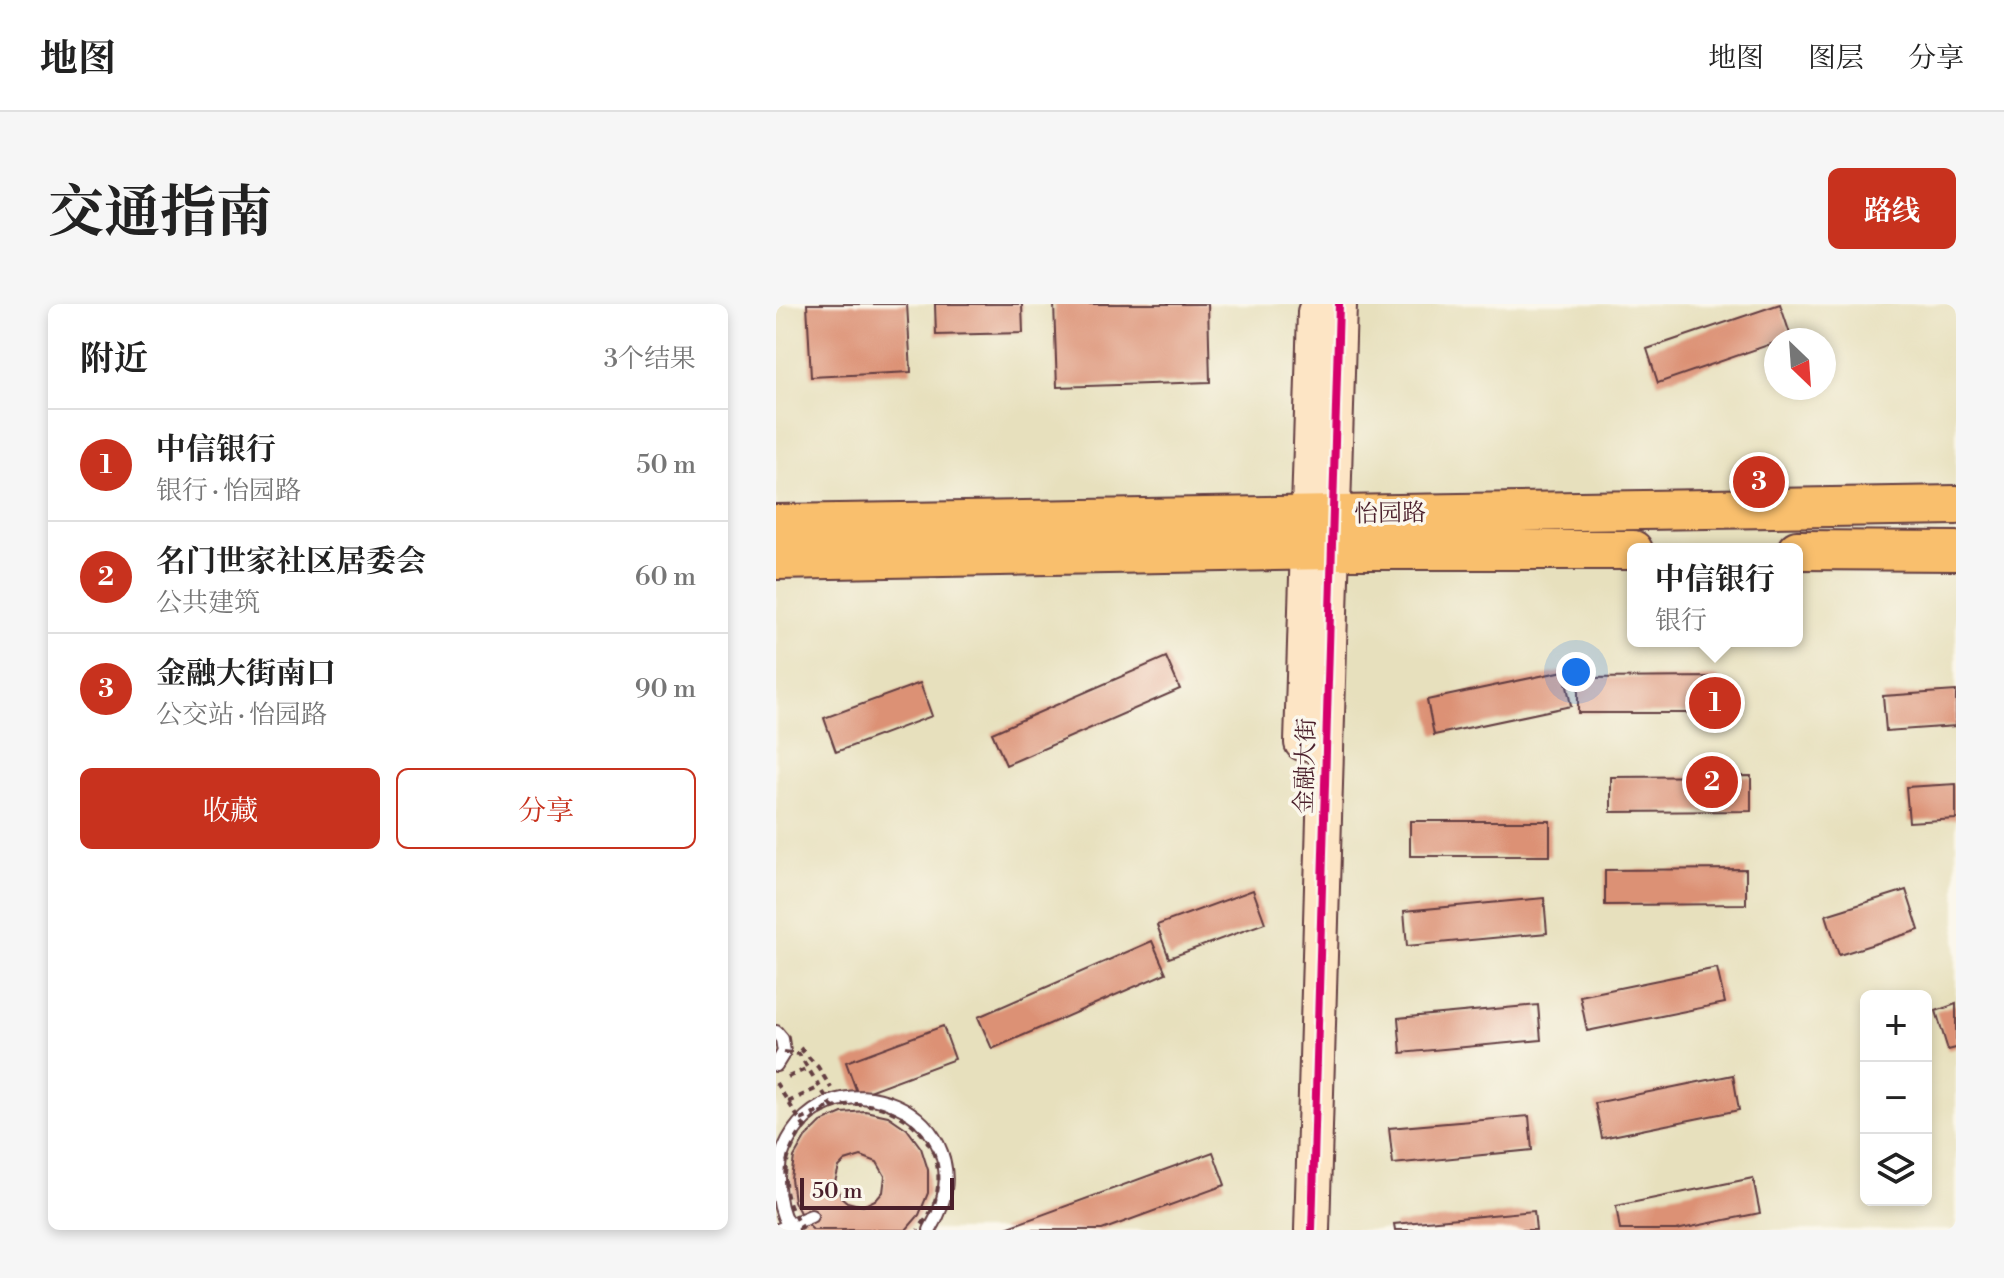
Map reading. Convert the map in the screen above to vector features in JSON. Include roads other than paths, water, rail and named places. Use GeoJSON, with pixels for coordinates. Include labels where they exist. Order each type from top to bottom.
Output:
{"type":"FeatureCollection","features":[{"type":"Feature","properties":{"kind":"main road","name":"怡园路"},"geometry":{"type":"LineString","coordinates":[[776,560],[1319,532],[1956,505]]}},
{"type":"Feature","properties":{"kind":"main road","name":"怡园路"},"geometry":{"type":"LineString","coordinates":[[776,524],[1319,532],[1627,550]]}},
{"type":"Feature","properties":{"kind":"main road"},"geometry":{"type":"LineString","coordinates":[[1803,550],[1956,551]]}},
{"type":"Feature","properties":{"kind":"street","name":"金融大街"},"geometry":{"type":"LineString","coordinates":[[1312,1230],[1319,532],[1316,304]]}},
{"type":"Feature","properties":{"kind":"street","name":"金融大街"},"geometry":{"type":"LineString","coordinates":[[1291,1230],[1319,532],[1339,304]]}},
{"type":"Feature","properties":{"kind":"lane"},"geometry":{"type":"LineString","coordinates":[[776,1065],[781,1042]]}},
{"type":"Feature","properties":{"kind":"lane"},"geometry":{"type":"LineString","coordinates":[[811,1216],[786,1229],[778,1199],[776,1170],[785,1142],[803,1119],[827,1103],[834,1105],[855,1096],[884,1099],[910,1111],[931,1131],[943,1157],[946,1186],[941,1212],[930,1230]]}},
{"type":"Feature","properties":{"kind":"place","name":"金融大街南口"},"geometry":{"type":"Point","coordinates":[1759,482]}},
{"type":"Feature","properties":{"kind":"place","name":"中信银行"},"geometry":{"type":"Point","coordinates":[1715,703]}},
{"type":"Feature","properties":{"kind":"place","name":"名门世家社区居委会"},"geometry":{"type":"Point","coordinates":[1712,782]}}]}
